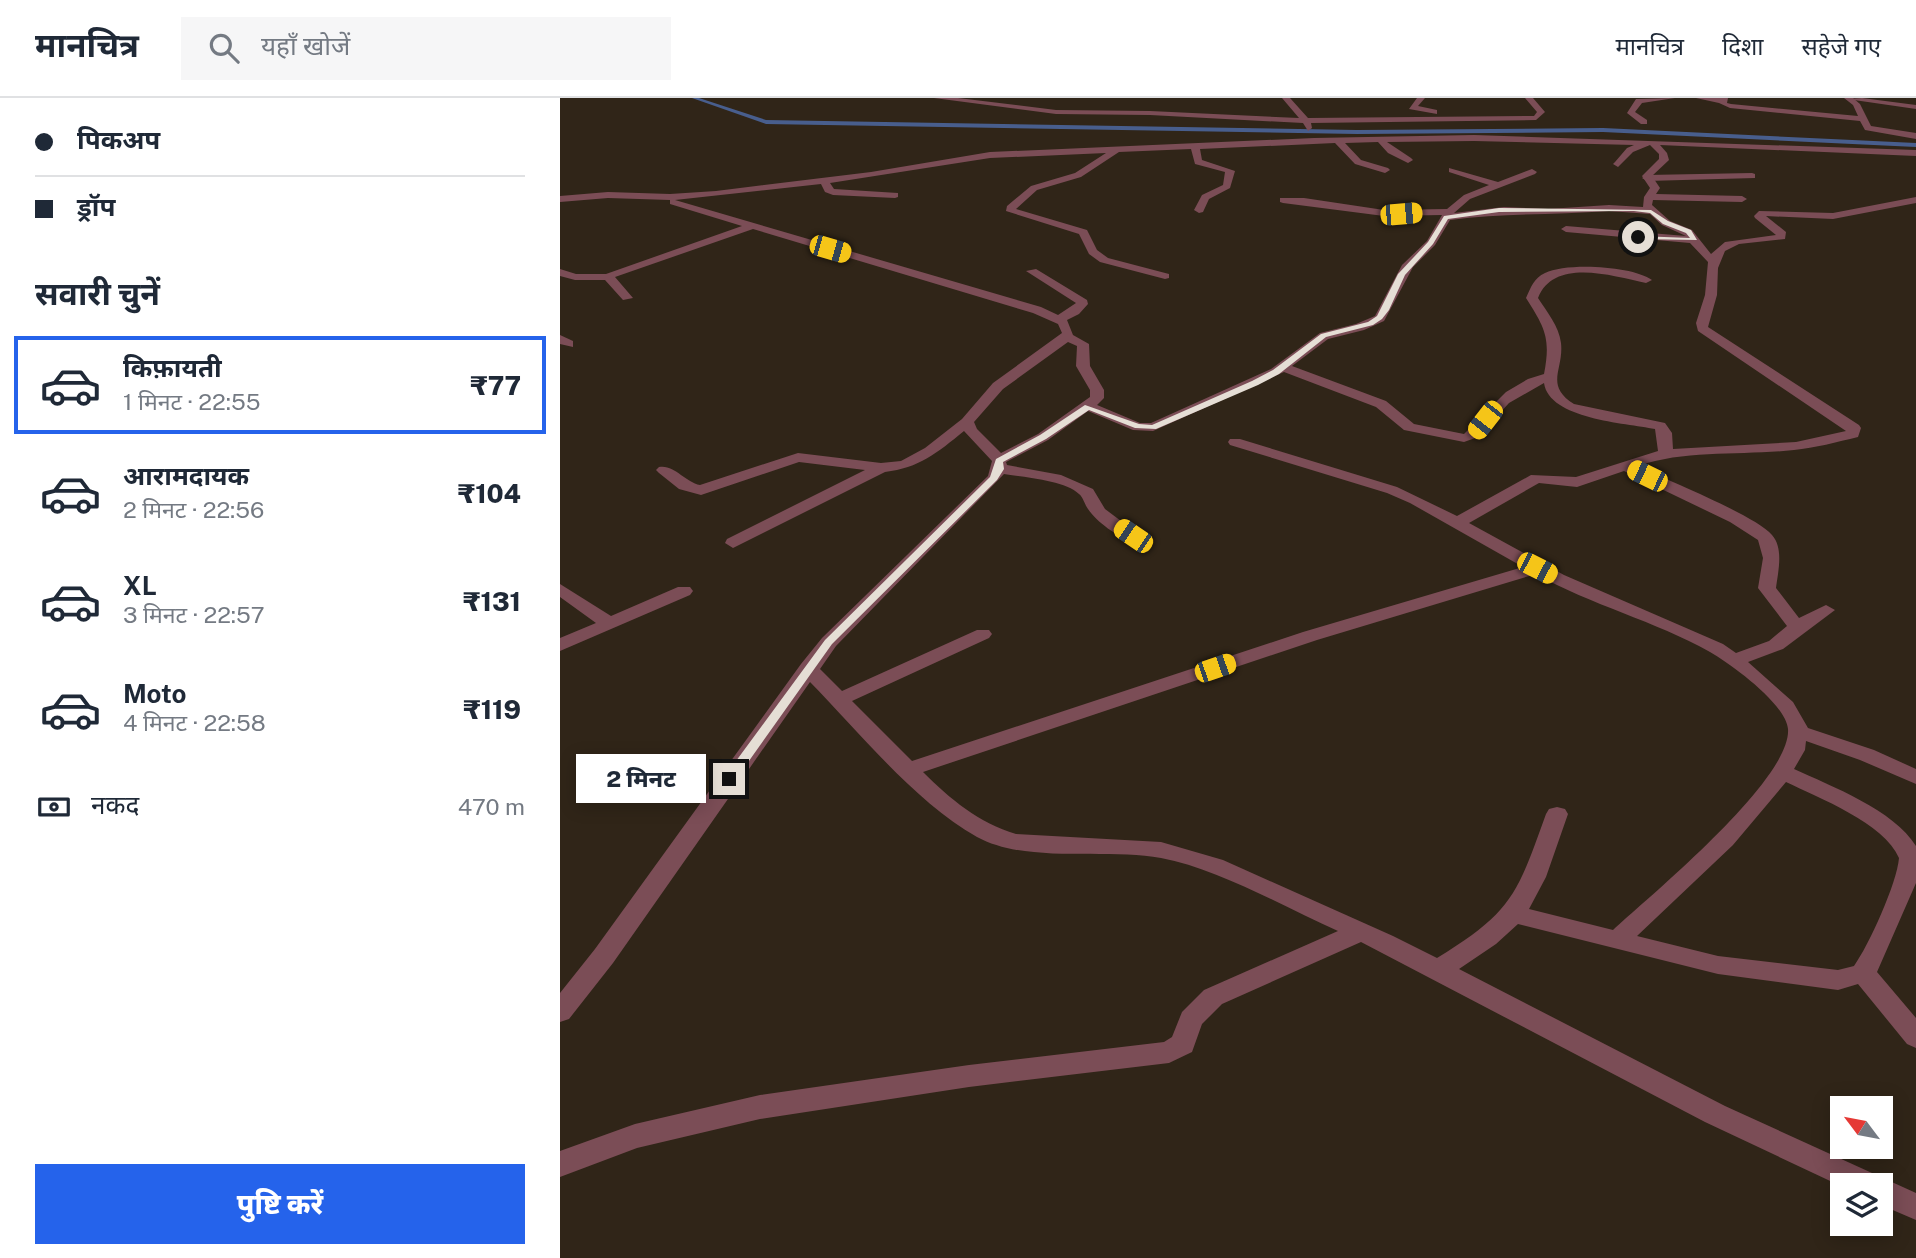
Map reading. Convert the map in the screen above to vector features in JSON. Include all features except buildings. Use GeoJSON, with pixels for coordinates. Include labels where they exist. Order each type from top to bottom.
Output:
{"type":"FeatureCollection","features":[{"type":"Feature","properties":{"kind":"street"},"geometry":{"type":"LineString","coordinates":[[938,98],[1056,112],[1128,112],[1306,123],[1536,118],[1541,112],[1529,98]]}},
{"type":"Feature","properties":{"kind":"street"},"geometry":{"type":"LineString","coordinates":[[1286,98],[1306,123],[1313,140]]}},
{"type":"Feature","properties":{"kind":"street"},"geometry":{"type":"LineString","coordinates":[[1420,98],[1412,104],[1413,108],[1460,120],[1472,136]]}},
{"type":"Feature","properties":{"kind":"street"},"geometry":{"type":"LineString","coordinates":[[1644,122],[1631,113],[1639,101],[1671,98]]}},
{"type":"Feature","properties":{"kind":"street"},"geometry":{"type":"LineString","coordinates":[[1700,98],[1723,99],[1723,104],[1730,106],[1863,119]]}},
{"type":"Feature","properties":{"kind":"street"},"geometry":{"type":"LineString","coordinates":[[1849,99],[1916,107]]}},
{"type":"Feature","properties":{"kind":"street"},"geometry":{"type":"LineString","coordinates":[[1849,99],[1866,126],[1873,130],[1916,136]]}},
{"type":"Feature","properties":{"kind":"street"},"geometry":{"type":"LineString","coordinates":[[1116,105],[1128,112]]}},
{"type":"Feature","properties":{"kind":"street"},"geometry":{"type":"LineString","coordinates":[[560,199],[608,195],[716,194],[824,181],[990,155],[1313,140],[1472,136],[1916,153]]}},
{"type":"Feature","properties":{"kind":"street"},"geometry":{"type":"LineString","coordinates":[[1380,139],[1391,151],[1408,160]]}},
{"type":"Feature","properties":{"kind":"street"},"geometry":{"type":"LineString","coordinates":[[1338,141],[1359,162],[1385,170]]}},
{"type":"Feature","properties":{"kind":"street"},"geometry":{"type":"LineString","coordinates":[[1618,163],[1629,150],[1650,142]]}},
{"type":"Feature","properties":{"kind":"street"},"geometry":{"type":"LineString","coordinates":[[1647,178],[1664,160],[1663,153],[1650,142]]}},
{"type":"Feature","properties":{"kind":"street"},"geometry":{"type":"LineString","coordinates":[[1195,146],[1198,162],[1230,171],[1227,186],[1205,197],[1199,210]]}},
{"type":"Feature","properties":{"kind":"street"},"geometry":{"type":"LineString","coordinates":[[1118,149],[1078,175],[1032,189],[1028,197],[1011,208],[1011,211],[1080,231],[1086,235],[1093,252],[1104,260],[1165,276]]}},
{"type":"Feature","properties":{"kind":"street"},"geometry":{"type":"LineString","coordinates":[[1452,170],[1498,185]]}},
{"type":"Feature","properties":{"kind":"street"},"geometry":{"type":"LineString","coordinates":[[1088,406],[1138,426],[1153,427],[1255,383],[1324,336],[1360,327],[1380,318],[1402,274],[1431,243],[1448,214],[1467,197],[1532,172]]}},
{"type":"Feature","properties":{"kind":"street"},"geometry":{"type":"LineString","coordinates":[[1647,178],[1752,176]]}},
{"type":"Feature","properties":{"kind":"street"},"geometry":{"type":"LineString","coordinates":[[1647,178],[1655,188],[1648,197],[1647,206],[1651,211],[1665,223],[1688,232],[1714,261]]}},
{"type":"Feature","properties":{"kind":"street"},"geometry":{"type":"LineString","coordinates":[[824,181],[828,190],[834,192],[895,195]]}},
{"type":"Feature","properties":{"kind":"street"},"geometry":{"type":"LineString","coordinates":[[560,1012],[604,956],[808,668],[860,608],[994,478],[999,465],[1097,398],[1083,366],[1084,345],[1063,328],[652,196]]}},
{"type":"Feature","properties":{"kind":"street"},"geometry":{"type":"LineString","coordinates":[[1648,197],[1742,199]]}},
{"type":"Feature","properties":{"kind":"street"},"geometry":{"type":"LineString","coordinates":[[1283,200],[1384,214],[1448,214],[1504,210],[1548,212],[1609,208],[1651,211]]}},
{"type":"Feature","properties":{"kind":"street"},"geometry":{"type":"LineString","coordinates":[[1459,522],[1528,480],[1545,477],[1577,482],[1624,465],[1666,454],[1796,446],[1846,437],[1854,431],[1847,423],[1702,328],[1701,321],[1712,291],[1714,261],[1719,250],[1731,242],[1781,237],[1782,234],[1759,216],[1763,213],[1833,216],[1916,200]]}},
{"type":"Feature","properties":{"kind":"street"},"geometry":{"type":"LineString","coordinates":[[560,272],[575,277],[609,276],[752,226]]}},
{"type":"Feature","properties":{"kind":"street"},"geometry":{"type":"LineString","coordinates":[[1566,229],[1626,233],[1641,238],[1694,240]]}},
{"type":"Feature","properties":{"kind":"street"},"geometry":{"type":"LineString","coordinates":[[1646,280],[1597,270],[1573,270],[1544,277],[1537,283],[1532,298],[1555,340],[1548,377],[1559,400],[1570,407],[1660,426],[1665,433],[1666,454]]}},
{"type":"Feature","properties":{"kind":"street"},"geometry":{"type":"LineString","coordinates":[[733,543],[881,468],[916,460],[967,422],[1003,379],[1063,328],[1082,304],[1081,300],[1032,271]]}},
{"type":"Feature","properties":{"kind":"street"},"geometry":{"type":"LineString","coordinates":[[609,276],[627,298]]}},
{"type":"Feature","properties":{"kind":"street"},"geometry":{"type":"LineString","coordinates":[[1282,367],[1381,404],[1409,427],[1464,438],[1473,435],[1492,412],[1520,389],[1548,377]]}},
{"type":"Feature","properties":{"kind":"street"},"geometry":{"type":"LineString","coordinates":[[967,422],[970,430],[999,465],[1058,478],[1083,489],[1097,512],[1133,536]]}},
{"type":"Feature","properties":{"kind":"street"},"geometry":{"type":"LineString","coordinates":[[1235,442],[1392,490],[1459,522],[1537,568],[1605,602],[1716,648],[1735,660],[1792,712],[1799,732],[1783,772],[1724,840],[1617,940]]}},
{"type":"Feature","properties":{"kind":"street"},"geometry":{"type":"LineString","coordinates":[[664,470],[684,486],[701,489],[798,457],[881,468]]}},
{"type":"Feature","properties":{"kind":"street"},"geometry":{"type":"LineString","coordinates":[[1624,465],[1736,519],[1766,538],[1771,558],[1767,588],[1797,627]]}},
{"type":"Feature","properties":{"kind":"street"},"geometry":{"type":"LineString","coordinates":[[908,770],[1310,636],[1537,568]]}},
{"type":"Feature","properties":{"kind":"street"},"geometry":{"type":"LineString","coordinates":[[560,589],[610,624]]}},
{"type":"Feature","properties":{"kind":"street"},"geometry":{"type":"LineString","coordinates":[[560,645],[684,591]]}},
{"type":"Feature","properties":{"kind":"street"},"geometry":{"type":"LineString","coordinates":[[1735,660],[1776,645],[1797,627],[1826,610]]}},
{"type":"Feature","properties":{"kind":"street"},"geometry":{"type":"LineString","coordinates":[[839,700],[983,634]]}},
{"type":"Feature","properties":{"kind":"street"},"geometry":{"type":"LineString","coordinates":[[808,668],[941,803],[987,833],[1015,842],[1161,850],[1186,855],[1360,932],[1716,1114],[1842,1173]]}},
{"type":"Feature","properties":{"kind":"street"},"geometry":{"type":"LineString","coordinates":[[1799,732],[1867,755],[1916,777]]}},
{"type":"Feature","properties":{"kind":"street"},"geometry":{"type":"LineString","coordinates":[[1513,914],[1718,965],[1758,972],[1838,980],[1863,974],[1876,953],[1907,874],[1910,858],[1894,834],[1843,800],[1783,772]]}},
{"type":"Feature","properties":{"kind":"street"},"geometry":{"type":"LineString","coordinates":[[1437,971],[1493,933],[1513,914],[1527,891],[1557,814]]}},
{"type":"Feature","properties":{"kind":"street"},"geometry":{"type":"LineString","coordinates":[[560,1164],[635,1136],[760,1107],[969,1076],[1169,1052],[1183,1044],[1191,1019],[1213,997],[1360,932]]}},
{"type":"Feature","properties":{"kind":"street"},"geometry":{"type":"LineString","coordinates":[[1863,974],[1916,1037]]}},
{"type":"Feature","properties":{"kind":"street"},"geometry":{"type":"LineString","coordinates":[[1893,1196],[1916,1207]]}},
{"type":"Feature","properties":{"kind":"waterway"},"geometry":{"type":"LineString","coordinates":[[694,98],[766,122],[1357,132],[1603,130],[1916,145]]}},
{"type":"Feature","properties":{"kind":"route"},"geometry":{"type":"LineString","coordinates":[[729,779],[829,642],[860,608],[994,478],[999,469],[999,460],[1043,437],[1088,406],[1138,426],[1153,427],[1276,372],[1317,339],[1371,323],[1380,318],[1387,309],[1402,274],[1431,243],[1446,217],[1499,210],[1548,212],[1601,208],[1634,209],[1651,211],[1665,223],[1688,232],[1694,240],[1638,237]]}}]}
